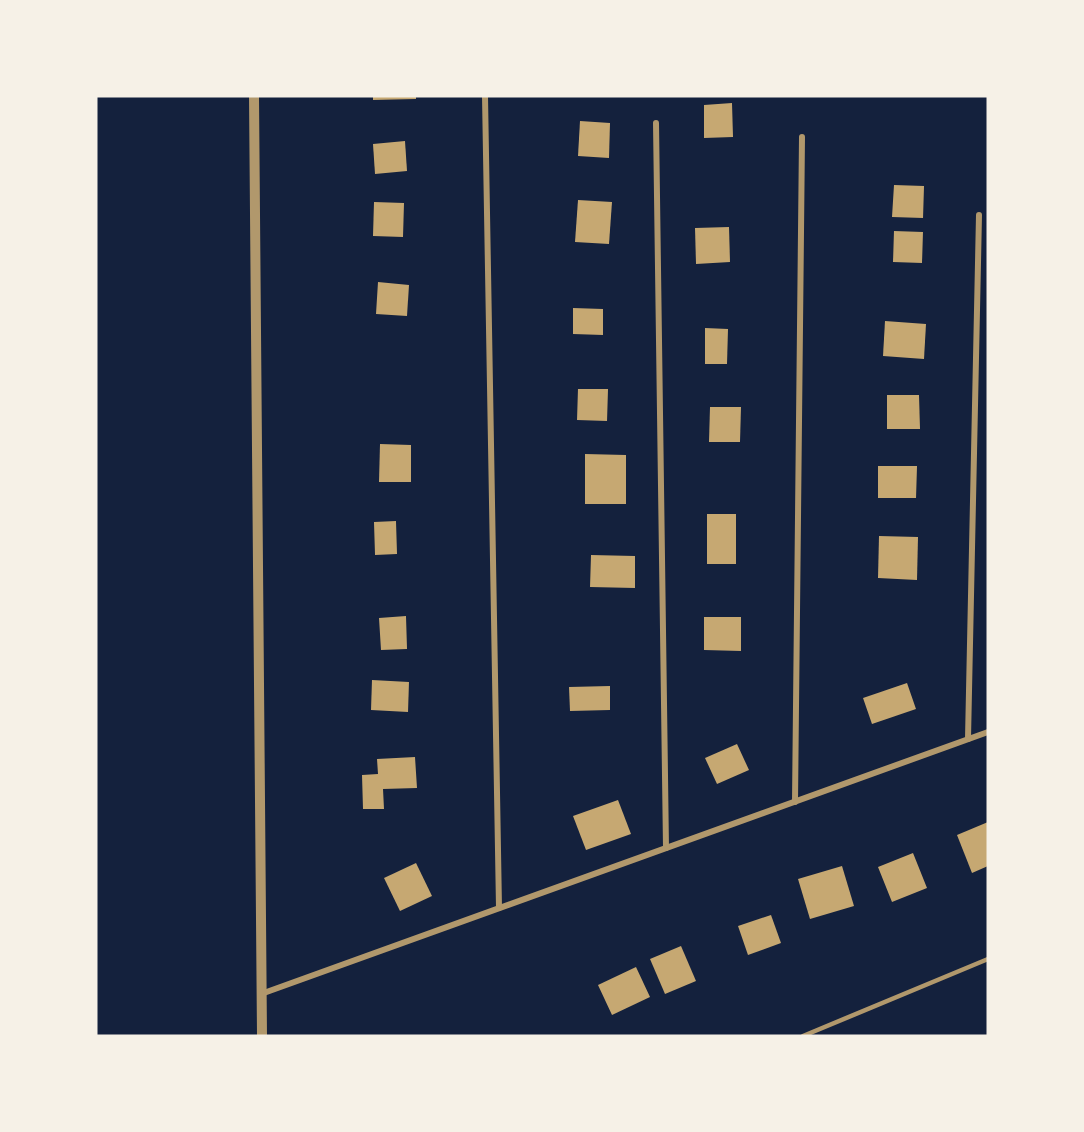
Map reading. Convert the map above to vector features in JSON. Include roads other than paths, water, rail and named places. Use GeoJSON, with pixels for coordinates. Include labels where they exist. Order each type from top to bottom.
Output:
{"type":"FeatureCollection","features":[{"type":"Feature","properties":{"kind":"street"},"geometry":{"type":"LineString","coordinates":[[254,96],[262,1036]]}},
{"type":"Feature","properties":{"kind":"street"},"geometry":{"type":"LineString","coordinates":[[485,96],[499,908]]}},
{"type":"Feature","properties":{"kind":"street"},"geometry":{"type":"LineString","coordinates":[[656,123],[666,848]]}},
{"type":"Feature","properties":{"kind":"street"},"geometry":{"type":"LineString","coordinates":[[795,802],[802,137]]}},
{"type":"Feature","properties":{"kind":"street"},"geometry":{"type":"LineString","coordinates":[[968,739],[979,215]]}},
{"type":"Feature","properties":{"kind":"street"},"geometry":{"type":"LineString","coordinates":[[261,994],[988,732]]}},
{"type":"Feature","properties":{"kind":"lane"},"geometry":{"type":"LineString","coordinates":[[803,1036],[988,959]]}}]}
